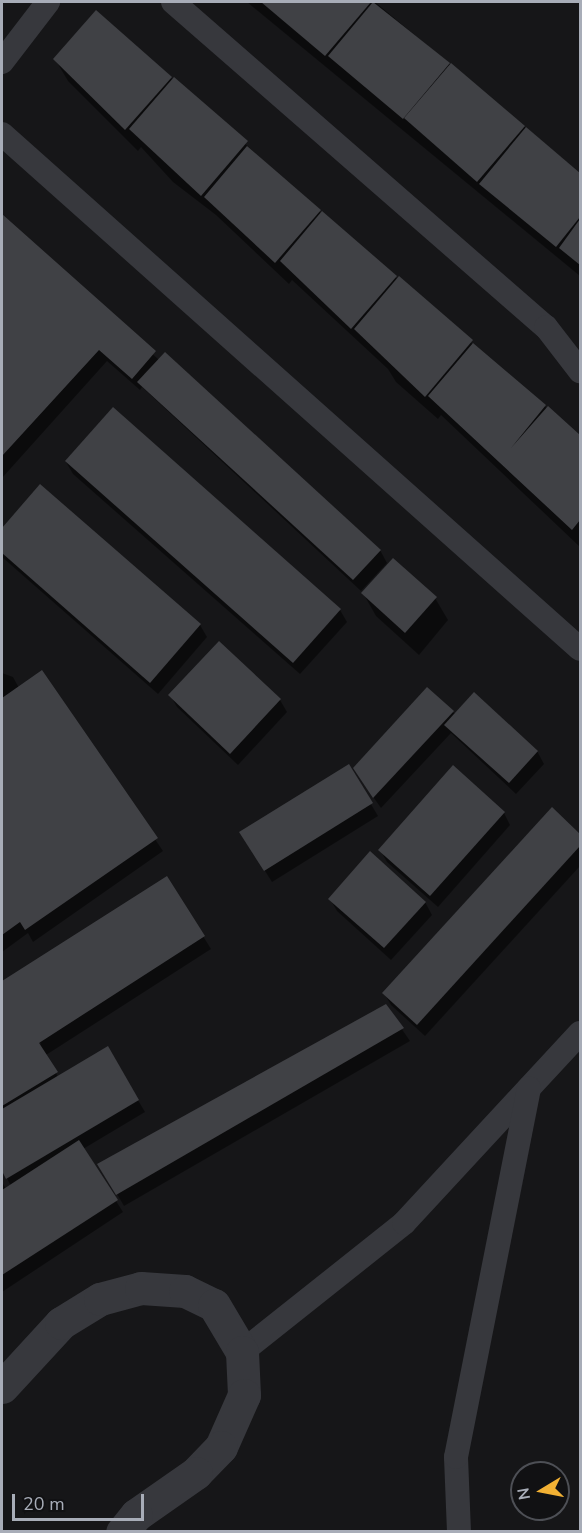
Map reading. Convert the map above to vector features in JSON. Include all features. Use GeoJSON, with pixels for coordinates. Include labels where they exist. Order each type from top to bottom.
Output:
{"type":"FeatureCollection","features":[{"type":"Feature","properties":{"kind":"street"},"geometry":{"type":"LineString","coordinates":[[2,1387],[61,1323],[100,1299],[141,1288],[185,1291],[214,1305],[242,1352],[244,1395],[220,1447],[195,1473],[136,1515],[122,1532]]}},
{"type":"Feature","properties":{"kind":"lane"},"geometry":{"type":"LineString","coordinates":[[2,62],[48,2]]}},
{"type":"Feature","properties":{"kind":"lane"},"geometry":{"type":"LineString","coordinates":[[173,2],[546,327],[580,370]]}},
{"type":"Feature","properties":{"kind":"lane"},"geometry":{"type":"LineString","coordinates":[[2,134],[580,649]]}},
{"type":"Feature","properties":{"kind":"lane"},"geometry":{"type":"LineString","coordinates":[[546,327],[580,342]]}},
{"type":"Feature","properties":{"kind":"lane"},"geometry":{"type":"LineString","coordinates":[[242,1352],[404,1223],[580,1033]]}},
{"type":"Feature","properties":{"kind":"lane"},"geometry":{"type":"LineString","coordinates":[[459,1532],[456,1457],[529,1088]]}},
{"type":"Feature","properties":{"kind":"building"},"geometry":{"type":"Polygon","coordinates":[[[261,2],[371,2],[325,56],[261,2]]]}},
{"type":"Feature","properties":{"kind":"building"},"geometry":{"type":"Polygon","coordinates":[[[373,2],[450,63],[403,119],[328,56],[373,2]]]}},
{"type":"Feature","properties":{"kind":"building"},"geometry":{"type":"Polygon","coordinates":[[[96,10],[172,77],[125,130],[53,59],[96,10]]]}},
{"type":"Feature","properties":{"kind":"building"},"geometry":{"type":"Polygon","coordinates":[[[451,63],[525,126],[477,182],[404,118],[451,63]]]}},
{"type":"Feature","properties":{"kind":"building"},"geometry":{"type":"Polygon","coordinates":[[[174,77],[248,141],[201,196],[129,129],[174,77]]]}},
{"type":"Feature","properties":{"kind":"building"},"geometry":{"type":"Polygon","coordinates":[[[526,127],[580,173],[580,217],[556,247],[479,184],[526,127]]]}},
{"type":"Feature","properties":{"kind":"building"},"geometry":{"type":"Polygon","coordinates":[[[247,146],[321,210],[275,263],[204,197],[247,146]]]}},
{"type":"Feature","properties":{"kind":"building"},"geometry":{"type":"Polygon","coordinates":[[[322,211],[397,276],[351,329],[280,261],[322,211]]]}},
{"type":"Feature","properties":{"kind":"building"},"geometry":{"type":"Polygon","coordinates":[[[2,214],[156,351],[132,379],[99,350],[2,456],[2,214]]]}},
{"type":"Feature","properties":{"kind":"building"},"geometry":{"type":"Polygon","coordinates":[[[580,219],[580,265],[559,248],[580,219]]]}},
{"type":"Feature","properties":{"kind":"building"},"geometry":{"type":"Polygon","coordinates":[[[399,276],[473,340],[425,397],[354,329],[399,276]]]}},
{"type":"Feature","properties":{"kind":"building"},"geometry":{"type":"Polygon","coordinates":[[[473,343],[546,405],[511,448],[548,406],[580,435],[580,520],[572,530],[428,396],[473,343]]]}},
{"type":"Feature","properties":{"kind":"building"},"geometry":{"type":"Polygon","coordinates":[[[165,352],[381,550],[353,580],[137,382],[165,352]]]}},
{"type":"Feature","properties":{"kind":"building"},"geometry":{"type":"Polygon","coordinates":[[[113,407],[341,609],[293,663],[65,461],[113,407]]]}},
{"type":"Feature","properties":{"kind":"building"},"geometry":{"type":"Polygon","coordinates":[[[40,484],[201,624],[150,683],[2,553],[2,528],[40,484]]]}},
{"type":"Feature","properties":{"kind":"building"},"geometry":{"type":"Polygon","coordinates":[[[393,558],[437,597],[405,633],[361,593],[393,558]]]}},
{"type":"Feature","properties":{"kind":"building"},"geometry":{"type":"Polygon","coordinates":[[[219,641],[281,699],[230,754],[168,695],[219,641]]]}},
{"type":"Feature","properties":{"kind":"building"},"geometry":{"type":"Polygon","coordinates":[[[42,670],[158,838],[25,930],[20,922],[2,935],[2,698],[42,670]]]}},
{"type":"Feature","properties":{"kind":"building"},"geometry":{"type":"Polygon","coordinates":[[[427,687],[454,711],[373,798],[353,768],[427,687]]]}},
{"type":"Feature","properties":{"kind":"building"},"geometry":{"type":"Polygon","coordinates":[[[474,692],[538,751],[509,783],[444,725],[474,692]]]}},
{"type":"Feature","properties":{"kind":"building"},"geometry":{"type":"Polygon","coordinates":[[[349,764],[373,803],[264,871],[239,832],[349,764]]]}},
{"type":"Feature","properties":{"kind":"building"},"geometry":{"type":"Polygon","coordinates":[[[453,765],[505,812],[430,896],[378,850],[453,765]]]}},
{"type":"Feature","properties":{"kind":"building"},"geometry":{"type":"Polygon","coordinates":[[[552,807],[580,834],[580,846],[417,1025],[382,993],[552,807]]]}},
{"type":"Feature","properties":{"kind":"building"},"geometry":{"type":"Polygon","coordinates":[[[370,851],[426,902],[384,948],[328,899],[370,851]]]}},
{"type":"Feature","properties":{"kind":"building"},"geometry":{"type":"Polygon","coordinates":[[[167,876],[205,936],[39,1043],[58,1072],[2,1106],[2,981],[167,876]]]}},
{"type":"Feature","properties":{"kind":"building"},"geometry":{"type":"Polygon","coordinates":[[[386,1004],[404,1028],[116,1195],[97,1164],[386,1004]]]}},
{"type":"Feature","properties":{"kind":"building"},"geometry":{"type":"Polygon","coordinates":[[[108,1046],[139,1100],[6,1179],[2,1171],[2,1109],[108,1046]]]}},
{"type":"Feature","properties":{"kind":"building"},"geometry":{"type":"Polygon","coordinates":[[[79,1140],[118,1200],[2,1275],[2,1190],[79,1140]]]}}]}
